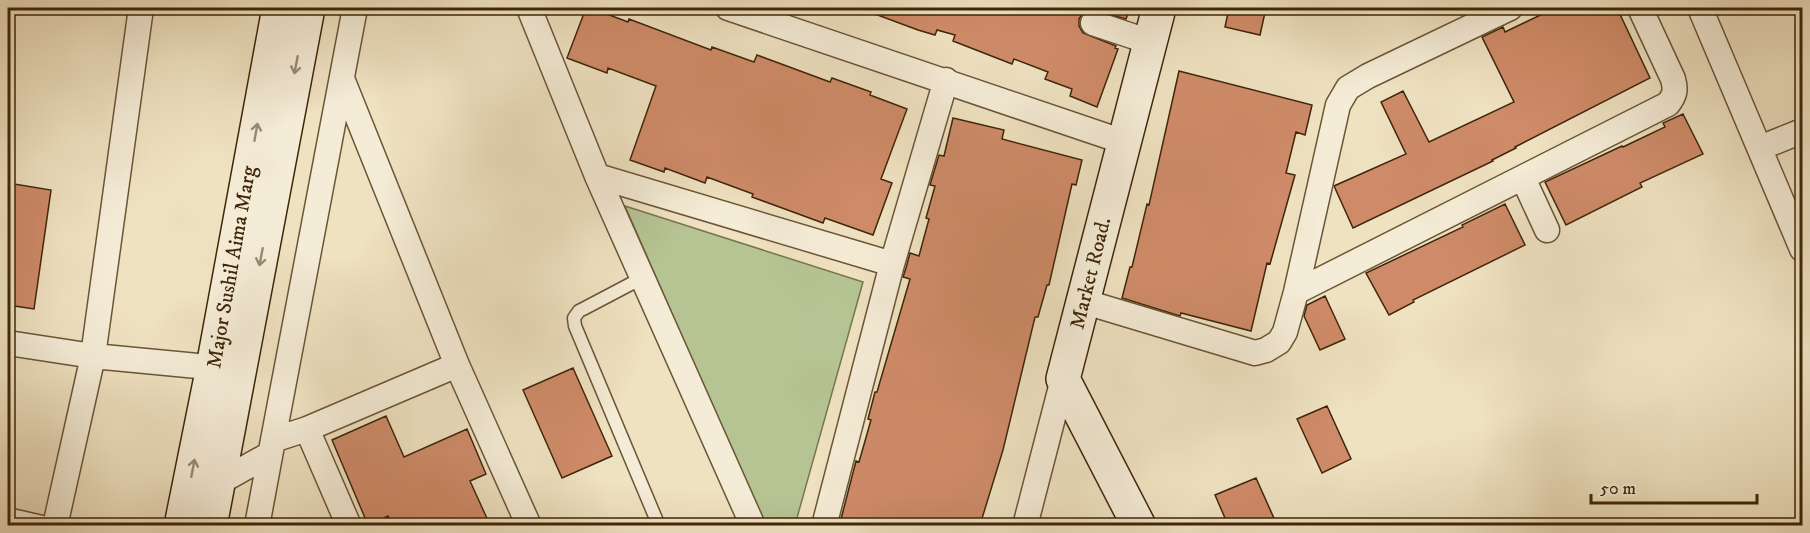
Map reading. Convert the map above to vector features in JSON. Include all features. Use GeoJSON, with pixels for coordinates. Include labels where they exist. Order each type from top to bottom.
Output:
{"type":"FeatureCollection","features":[{"type":"Feature","properties":{"kind":"street"},"geometry":{"type":"LineString","coordinates":[[55,525],[93,356],[141,8]]}},
{"type":"Feature","properties":{"kind":"street","name":"Major Sushil Aima Marg"},"geometry":{"type":"LineString","coordinates":[[210,525],[218,483],[226,369],[279,8]]}},
{"type":"Feature","properties":{"kind":"street","name":"Major Sushil Aima Marg"},"geometry":{"type":"LineString","coordinates":[[181,525],[226,369],[308,8]]}},
{"type":"Feature","properties":{"kind":"street"},"geometry":{"type":"LineString","coordinates":[[257,525],[355,8]]}},
{"type":"Feature","properties":{"kind":"street"},"geometry":{"type":"LineString","coordinates":[[529,8],[597,176],[749,524]]}},
{"type":"Feature","properties":{"kind":"street"},"geometry":{"type":"LineString","coordinates":[[728,8],[1124,142]]}},
{"type":"Feature","properties":{"kind":"street","name":"Market Road."},"geometry":{"type":"LineString","coordinates":[[1063,379],[1159,8]]}},
{"type":"Feature","properties":{"kind":"street"},"geometry":{"type":"LineString","coordinates":[[1082,301],[1255,353],[1266,350],[1279,342],[1285,332],[1296,292],[1338,105],[1348,88],[1368,76],[1510,8]]}},
{"type":"Feature","properties":{"kind":"street"},"geometry":{"type":"LineString","coordinates":[[1296,292],[1668,104],[1676,88],[1640,8]]}},
{"type":"Feature","properties":{"kind":"street"},"geometry":{"type":"LineString","coordinates":[[1700,8],[1803,249]]}},
{"type":"Feature","properties":{"kind":"street"},"geometry":{"type":"LineString","coordinates":[[1093,23],[1150,42]]}},
{"type":"Feature","properties":{"kind":"street"},"geometry":{"type":"LineString","coordinates":[[824,525],[891,264],[946,80]]}},
{"type":"Feature","properties":{"kind":"street"},"geometry":{"type":"LineString","coordinates":[[342,81],[458,365],[529,525]]}},
{"type":"Feature","properties":{"kind":"street"},"geometry":{"type":"LineString","coordinates":[[1760,148],[1803,131]]}},
{"type":"Feature","properties":{"kind":"street"},"geometry":{"type":"LineString","coordinates":[[597,176],[891,264]]}},
{"type":"Feature","properties":{"kind":"street"},"geometry":{"type":"LineString","coordinates":[[1522,178],[1547,230]]}},
{"type":"Feature","properties":{"kind":"street"},"geometry":{"type":"LineString","coordinates":[[8,343],[93,356],[226,369]]}},
{"type":"Feature","properties":{"kind":"street"},"geometry":{"type":"LineString","coordinates":[[218,483],[272,447],[307,429],[458,365]]}},
{"type":"Feature","properties":{"kind":"street"},"geometry":{"type":"LineString","coordinates":[[1025,525],[1063,379]]}},
{"type":"Feature","properties":{"kind":"street"},"geometry":{"type":"LineString","coordinates":[[1063,379],[1139,525]]}},
{"type":"Feature","properties":{"kind":"street"},"geometry":{"type":"LineString","coordinates":[[307,429],[349,525]]}},
{"type":"Feature","properties":{"kind":"lane"},"geometry":{"type":"LineString","coordinates":[[642,278],[585,308],[574,318],[575,326],[659,525]]}},
{"type":"Feature","properties":{"kind":"lane"},"geometry":{"type":"LineString","coordinates":[[8,515],[55,525]]}},
{"type":"Feature","properties":{"kind":"green space"},"geometry":{"type":"Polygon","coordinates":[[[625,206],[863,282],[795,525],[764,525],[625,206]]]}},
{"type":"Feature","properties":{"kind":"building"},"geometry":{"type":"Polygon","coordinates":[[[586,8],[628,22],[629,19],[711,50],[712,47],[754,62],[757,55],[830,82],[832,78],[871,92],[870,95],[907,109],[881,179],[892,183],[873,235],[825,218],[823,223],[752,197],[753,194],[707,177],[705,183],[665,168],[664,172],[630,160],[656,86],[608,68],[607,73],[567,58],[586,8]]]}},
{"type":"Feature","properties":{"kind":"building"},"geometry":{"type":"Polygon","coordinates":[[[864,8],[1130,8],[1126,19],[1091,9],[1083,13],[1079,19],[1079,26],[1083,33],[1116,46],[1115,48],[1118,49],[1097,107],[1070,96],[1072,89],[1045,79],[1048,72],[1014,59],[1012,64],[953,41],[955,35],[937,30],[935,35],[918,30],[864,10],[864,8]]]}},
{"type":"Feature","properties":{"kind":"building"},"geometry":{"type":"Polygon","coordinates":[[[1229,8],[1266,8],[1260,35],[1225,27],[1229,8]]]}},
{"type":"Feature","properties":{"kind":"building"},"geometry":{"type":"Polygon","coordinates":[[[1555,8],[1617,8],[1650,78],[1515,147],[1493,161],[1353,228],[1334,186],[1406,154],[1381,102],[1403,91],[1429,142],[1514,102],[1482,37],[1503,27],[1505,32],[1555,8]]]}},
{"type":"Feature","properties":{"kind":"building"},"geometry":{"type":"Polygon","coordinates":[[[1179,71],[1312,105],[1305,135],[1296,132],[1286,173],[1295,175],[1270,264],[1267,263],[1251,331],[1181,313],[1180,316],[1122,298],[1147,204],[1149,205],[1179,71]]]}},
{"type":"Feature","properties":{"kind":"building"},"geometry":{"type":"Polygon","coordinates":[[[1683,114],[1703,154],[1640,183],[1642,187],[1566,225],[1545,182],[1665,127],[1663,123],[1683,114]]]}},
{"type":"Feature","properties":{"kind":"building"},"geometry":{"type":"Polygon","coordinates":[[[953,118],[1004,130],[1002,139],[1082,160],[1076,185],[1072,184],[1049,285],[1047,285],[1038,317],[1035,317],[1003,450],[980,525],[851,525],[840,523],[856,461],[859,462],[871,420],[868,419],[875,392],[877,392],[910,279],[903,277],[910,253],[919,256],[935,186],[930,185],[939,155],[944,156],[953,118]]]}},
{"type":"Feature","properties":{"kind":"building"},"geometry":{"type":"Polygon","coordinates":[[[8,183],[51,190],[34,309],[8,305],[8,183]]]}},
{"type":"Feature","properties":{"kind":"building"},"geometry":{"type":"Polygon","coordinates":[[[1505,204],[1525,245],[1413,300],[1414,302],[1389,315],[1366,273],[1463,227],[1462,225],[1505,204]]]}},
{"type":"Feature","properties":{"kind":"building"},"geometry":{"type":"Polygon","coordinates":[[[1325,296],[1345,339],[1320,350],[1304,316],[1307,305],[1325,296]]]}},
{"type":"Feature","properties":{"kind":"building"},"geometry":{"type":"Polygon","coordinates":[[[573,368],[612,456],[562,478],[523,390],[573,368]]]}},
{"type":"Feature","properties":{"kind":"building"},"geometry":{"type":"Polygon","coordinates":[[[1327,406],[1351,459],[1322,473],[1297,419],[1327,406]]]}},
{"type":"Feature","properties":{"kind":"building"},"geometry":{"type":"Polygon","coordinates":[[[386,416],[404,457],[467,429],[486,474],[470,481],[490,525],[392,525],[388,516],[368,525],[332,440],[386,416]]]}},
{"type":"Feature","properties":{"kind":"building"},"geometry":{"type":"Polygon","coordinates":[[[1256,478],[1277,525],[1228,525],[1215,495],[1256,478]]]}}]}
